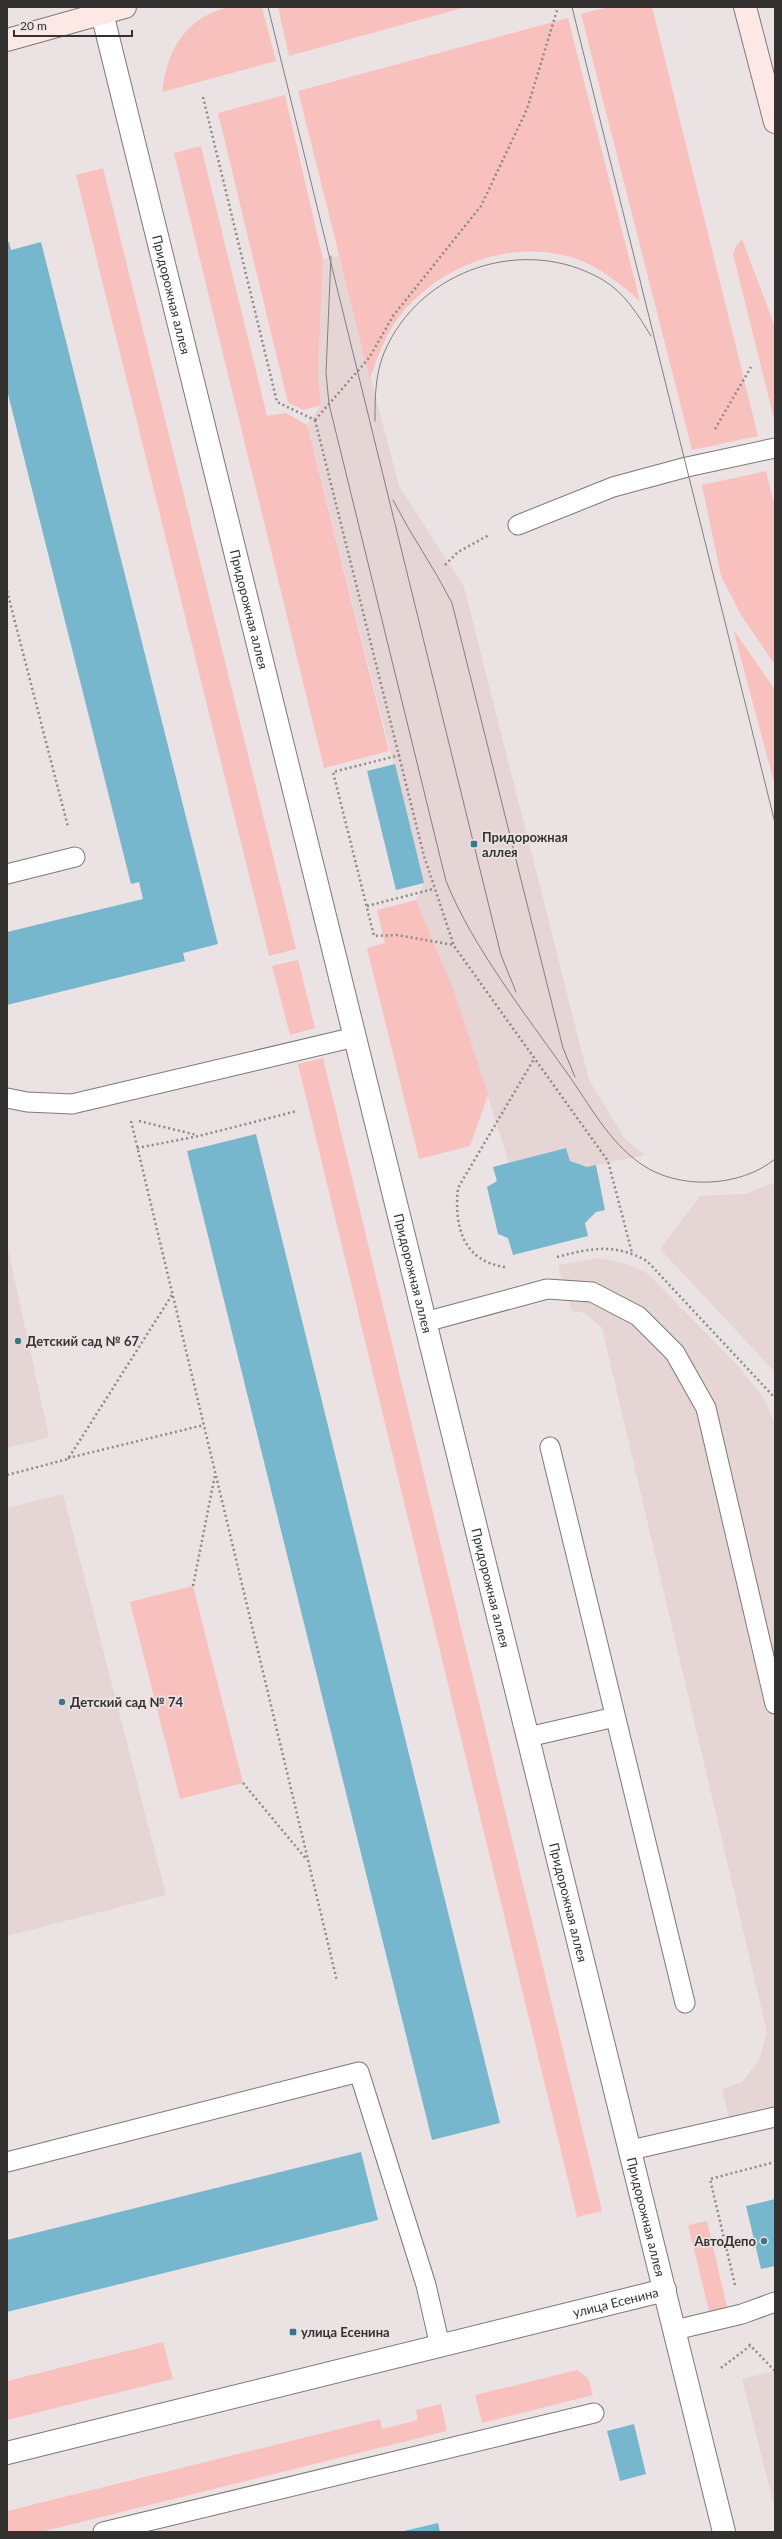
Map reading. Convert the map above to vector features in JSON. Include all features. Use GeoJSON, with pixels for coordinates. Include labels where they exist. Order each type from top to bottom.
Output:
{"type":"FeatureCollection","features":[{"type":"Feature","properties":{"kind":"main road"},"geometry":{"type":"LineString","coordinates":[[7,40],[125,7]]}},
{"type":"Feature","properties":{"kind":"main road"},"geometry":{"type":"LineString","coordinates":[[745,7],[775,122]]}},
{"type":"Feature","properties":{"kind":"street","name":"Придорожная аллея"},"geometry":{"type":"LineString","coordinates":[[102,14],[631,2150],[724,2532]]}},
{"type":"Feature","properties":{"kind":"street","name":"улица Есенина"},"geometry":{"type":"LineString","coordinates":[[7,2453],[665,2290]]}},
{"type":"Feature","properties":{"kind":"lane"},"geometry":{"type":"LineString","coordinates":[[518,525],[613,487],[698,465],[775,448]]}},
{"type":"Feature","properties":{"kind":"lane"},"geometry":{"type":"LineString","coordinates":[[7,874],[75,858]]}},
{"type":"Feature","properties":{"kind":"lane"},"geometry":{"type":"LineString","coordinates":[[7,1098],[27,1102],[72,1104],[355,1037]]}},
{"type":"Feature","properties":{"kind":"lane"},"geometry":{"type":"LineString","coordinates":[[425,1322],[547,1289],[592,1292],[638,1316],[675,1353],[706,1408],[775,1704]]}},
{"type":"Feature","properties":{"kind":"lane"},"geometry":{"type":"LineString","coordinates":[[550,1447],[685,2003]]}},
{"type":"Feature","properties":{"kind":"lane"},"geometry":{"type":"LineString","coordinates":[[528,1737],[615,1717]]}},
{"type":"Feature","properties":{"kind":"lane"},"geometry":{"type":"LineString","coordinates":[[7,2162],[359,2072],[426,2285],[440,2346]]}},
{"type":"Feature","properties":{"kind":"lane"},"geometry":{"type":"LineString","coordinates":[[631,2150],[775,2117]]}},
{"type":"Feature","properties":{"kind":"lane"},"geometry":{"type":"LineString","coordinates":[[675,2330],[742,2314],[775,2302]]}},
{"type":"Feature","properties":{"kind":"lane"},"geometry":{"type":"LineString","coordinates":[[103,2532],[594,2413]]}},
{"type":"Feature","properties":{"kind":"path"},"geometry":{"type":"LineString","coordinates":[[315,420],[369,358],[393,316],[481,206],[527,109],[558,7]]}},
{"type":"Feature","properties":{"kind":"path"},"geometry":{"type":"LineString","coordinates":[[203,97],[277,402],[315,420]]}},
{"type":"Feature","properties":{"kind":"path"},"geometry":{"type":"LineString","coordinates":[[698,465],[708,441],[751,367]]}},
{"type":"Feature","properties":{"kind":"path"},"geometry":{"type":"LineString","coordinates":[[315,420],[433,889],[454,946],[608,1161],[632,1253]]}},
{"type":"Feature","properties":{"kind":"path"},"geometry":{"type":"LineString","coordinates":[[445,565],[458,552],[477,540],[518,525]]}},
{"type":"Feature","properties":{"kind":"path"},"geometry":{"type":"LineString","coordinates":[[7,591],[75,858]]}},
{"type":"Feature","properties":{"kind":"path"},"geometry":{"type":"LineString","coordinates":[[400,756],[333,772],[374,936],[397,935],[454,946]]}},
{"type":"Feature","properties":{"kind":"path"},"geometry":{"type":"LineString","coordinates":[[367,906],[433,889]]}},
{"type":"Feature","properties":{"kind":"path"},"geometry":{"type":"LineString","coordinates":[[507,1267],[495,1266],[475,1256],[462,1236],[456,1210],[458,1188],[534,1058]]}},
{"type":"Feature","properties":{"kind":"path"},"geometry":{"type":"LineString","coordinates":[[137,1148],[199,1136],[297,1111]]}},
{"type":"Feature","properties":{"kind":"path"},"geometry":{"type":"LineString","coordinates":[[199,1136],[130,1119],[337,1981]]}},
{"type":"Feature","properties":{"kind":"path"},"geometry":{"type":"LineString","coordinates":[[549,1259],[586,1250],[612,1248],[632,1253],[647,1261],[761,1380],[775,1398]]}},
{"type":"Feature","properties":{"kind":"path"},"geometry":{"type":"LineString","coordinates":[[68,1458],[172,1295]]}},
{"type":"Feature","properties":{"kind":"path"},"geometry":{"type":"LineString","coordinates":[[7,1475],[68,1458],[204,1425]]}},
{"type":"Feature","properties":{"kind":"path"},"geometry":{"type":"LineString","coordinates":[[193,1586],[215,1474]]}},
{"type":"Feature","properties":{"kind":"path"},"geometry":{"type":"LineString","coordinates":[[243,1783],[308,1862]]}},
{"type":"Feature","properties":{"kind":"path"},"geometry":{"type":"LineString","coordinates":[[775,2162],[710,2178],[750,2346],[775,2372]]}},
{"type":"Feature","properties":{"kind":"path"},"geometry":{"type":"LineString","coordinates":[[721,2368],[750,2346]]}},
{"type":"Feature","properties":{"kind":"shaded area"},"geometry":{"type":"Polygon","coordinates":[[[228,7],[262,7],[276,61],[162,92],[168,62],[181,38],[200,19],[213,12],[228,7]]]}},
{"type":"Feature","properties":{"kind":"shaded area"},"geometry":{"type":"Polygon","coordinates":[[[278,7],[466,7],[289,56],[278,7]]]}},
{"type":"Feature","properties":{"kind":"shaded area"},"geometry":{"type":"Polygon","coordinates":[[[608,7],[652,7],[758,436],[692,450],[581,14],[608,7]]]}},
{"type":"Feature","properties":{"kind":"shaded area"},"geometry":{"type":"Polygon","coordinates":[[[568,18],[640,301],[617,282],[583,261],[550,253],[525,252],[501,254],[477,261],[454,271],[433,284],[414,300],[398,318],[389,332],[370,379],[298,91],[568,18]]]}},
{"type":"Feature","properties":{"kind":"shaded area"},"geometry":{"type":"Polygon","coordinates":[[[285,95],[323,259],[318,375],[321,405],[304,410],[288,403],[218,113],[285,95]]]}},
{"type":"Feature","properties":{"kind":"shaded area"},"geometry":{"type":"Polygon","coordinates":[[[201,146],[267,416],[286,413],[307,425],[389,751],[324,768],[174,153],[201,146]]]}},
{"type":"Feature","properties":{"kind":"shaded area"},"geometry":{"type":"Polygon","coordinates":[[[103,168],[296,949],[269,956],[76,175],[103,168]]]}},
{"type":"Feature","properties":{"kind":"shaded area"},"geometry":{"type":"Polygon","coordinates":[[[742,239],[775,327],[775,423],[733,254],[736,246],[742,239]]]}},
{"type":"Feature","properties":{"kind":"shaded area"},"geometry":{"type":"Polygon","coordinates":[[[339,256],[399,486],[464,587],[589,1080],[625,1139],[645,1155],[587,1167],[570,1161],[565,1148],[509,1163],[456,996],[416,900],[424,883],[307,425],[321,405],[318,375],[323,259],[339,256]]]}},
{"type":"Feature","properties":{"kind":"shaded area"},"geometry":{"type":"Polygon","coordinates":[[[766,471],[775,508],[775,665],[741,615],[721,576],[702,485],[766,471]]]}},
{"type":"Feature","properties":{"kind":"shaded area"},"geometry":{"type":"Polygon","coordinates":[[[733,629],[775,690],[775,786],[733,629]]]}},
{"type":"Feature","properties":{"kind":"shaded area"},"geometry":{"type":"Polygon","coordinates":[[[416,900],[456,996],[488,1095],[470,1146],[419,1159],[367,948],[385,943],[377,910],[416,900]]]}},
{"type":"Feature","properties":{"kind":"shaded area"},"geometry":{"type":"Polygon","coordinates":[[[298,960],[315,1028],[290,1035],[272,966],[298,960]]]}},
{"type":"Feature","properties":{"kind":"shaded area"},"geometry":{"type":"Polygon","coordinates":[[[323,1058],[602,2211],[577,2217],[298,1064],[323,1058]]]}},
{"type":"Feature","properties":{"kind":"shaded area"},"geometry":{"type":"Polygon","coordinates":[[[775,1182],[775,1372],[660,1249],[700,1196],[746,1194],[775,1182]]]}},
{"type":"Feature","properties":{"kind":"shaded area","name":"Детский сад № 67"},"geometry":{"type":"Polygon","coordinates":[[[7,1245],[49,1437],[7,1448],[7,1245]]]}},
{"type":"Feature","properties":{"kind":"shaded area"},"geometry":{"type":"Polygon","coordinates":[[[597,1258],[624,1263],[647,1273],[740,1368],[765,1400],[775,1424],[775,2128],[734,2138],[722,2089],[742,2082],[759,2060],[767,2032],[602,1328],[584,1313],[572,1311],[558,1265],[597,1258]]]}},
{"type":"Feature","properties":{"kind":"shaded area","name":"Детский сад № 74"},"geometry":{"type":"Polygon","coordinates":[[[63,1494],[166,1895],[7,1936],[7,1508],[63,1494]]]}},
{"type":"Feature","properties":{"kind":"shaded area"},"geometry":{"type":"Polygon","coordinates":[[[193,1586],[243,1783],[180,1799],[130,1602],[193,1586]]]}},
{"type":"Feature","properties":{"kind":"shaded area"},"geometry":{"type":"Polygon","coordinates":[[[707,2221],[728,2311],[710,2315],[688,2225],[707,2221]]]}},
{"type":"Feature","properties":{"kind":"shaded area"},"geometry":{"type":"Polygon","coordinates":[[[163,2342],[173,2379],[7,2420],[7,2381],[163,2342]]]}},
{"type":"Feature","properties":{"kind":"shaded area"},"geometry":{"type":"Polygon","coordinates":[[[577,2370],[588,2378],[593,2395],[482,2423],[475,2395],[577,2370]]]}},
{"type":"Feature","properties":{"kind":"shaded area"},"geometry":{"type":"Polygon","coordinates":[[[775,2371],[775,2509],[742,2379],[775,2371]]]}},
{"type":"Feature","properties":{"kind":"shaded area"},"geometry":{"type":"Polygon","coordinates":[[[441,2404],[447,2431],[41,2532],[7,2532],[7,2511],[380,2419],[382,2429],[418,2420],[416,2410],[441,2404]]]}},
{"type":"Feature","properties":{"kind":"building"},"geometry":{"type":"Polygon","coordinates":[[[7,242],[9,242],[11,250],[41,242],[218,944],[183,953],[185,961],[7,1005],[7,932],[143,899],[139,882],[131,884],[7,390],[7,242]]]}},
{"type":"Feature","properties":{"kind":"building"},"geometry":{"type":"Polygon","coordinates":[[[395,764],[424,883],[396,890],[367,771],[395,764]]]}},
{"type":"Feature","properties":{"kind":"building"},"geometry":{"type":"Polygon","coordinates":[[[256,1134],[500,2123],[432,2140],[187,1151],[256,1134]]]}},
{"type":"Feature","properties":{"kind":"building"},"geometry":{"type":"Polygon","coordinates":[[[566,1148],[570,1161],[587,1167],[596,1165],[605,1210],[596,1212],[585,1223],[588,1236],[513,1255],[508,1238],[498,1234],[487,1187],[497,1181],[493,1167],[566,1148]]]}},
{"type":"Feature","properties":{"kind":"building"},"geometry":{"type":"Polygon","coordinates":[[[361,2152],[378,2220],[7,2312],[7,2240],[361,2152]]]}},
{"type":"Feature","properties":{"kind":"building","name":"АвтоДепо"},"geometry":{"type":"Polygon","coordinates":[[[775,2199],[775,2266],[761,2269],[746,2206],[775,2199]]]}},
{"type":"Feature","properties":{"kind":"building"},"geometry":{"type":"Polygon","coordinates":[[[634,2424],[646,2474],[620,2481],[607,2431],[634,2424]]]}},
{"type":"Feature","properties":{"kind":"building"},"geometry":{"type":"Polygon","coordinates":[[[438,2523],[440,2532],[404,2532],[404,2531],[438,2523]]]}},
{"type":"Feature","properties":{"kind":"tram line"},"geometry":{"type":"LineString","coordinates":[[268,7],[501,955],[516,992]]}},
{"type":"Feature","properties":{"kind":"tram line"},"geometry":{"type":"LineString","coordinates":[[572,7],[775,823]]}},
{"type":"Feature","properties":{"kind":"tram line"},"geometry":{"type":"LineString","coordinates":[[331,256],[326,373],[329,404],[446,881],[457,906],[501,980],[600,1122],[629,1155],[641,1164],[656,1172],[673,1178],[709,1182],[744,1176],[761,1169],[775,1159]]}},
{"type":"Feature","properties":{"kind":"tram line"},"geometry":{"type":"LineString","coordinates":[[375,421],[375,395],[381,361],[400,324],[422,300],[448,281],[477,268],[509,261],[541,260],[573,266],[603,280],[618,291],[630,305],[651,336]]}},
{"type":"Feature","properties":{"kind":"tram line"},"geometry":{"type":"LineString","coordinates":[[393,500],[452,603],[563,1048],[575,1077]]}},
{"type":"Feature","properties":{"kind":"place","name":"Придорожная аллея"},"geometry":{"type":"Point","coordinates":[474,844]}},
{"type":"Feature","properties":{"kind":"place","name":"Детский сад № 67"},"geometry":{"type":"Point","coordinates":[18,1341]}},
{"type":"Feature","properties":{"kind":"place","name":"Детский сад № 74"},"geometry":{"type":"Point","coordinates":[62,1702]}},
{"type":"Feature","properties":{"kind":"place","name":"АвтоДепо"},"geometry":{"type":"Point","coordinates":[764,2241]}},
{"type":"Feature","properties":{"kind":"place","name":"улица Есенина"},"geometry":{"type":"Point","coordinates":[293,2332]}}]}
